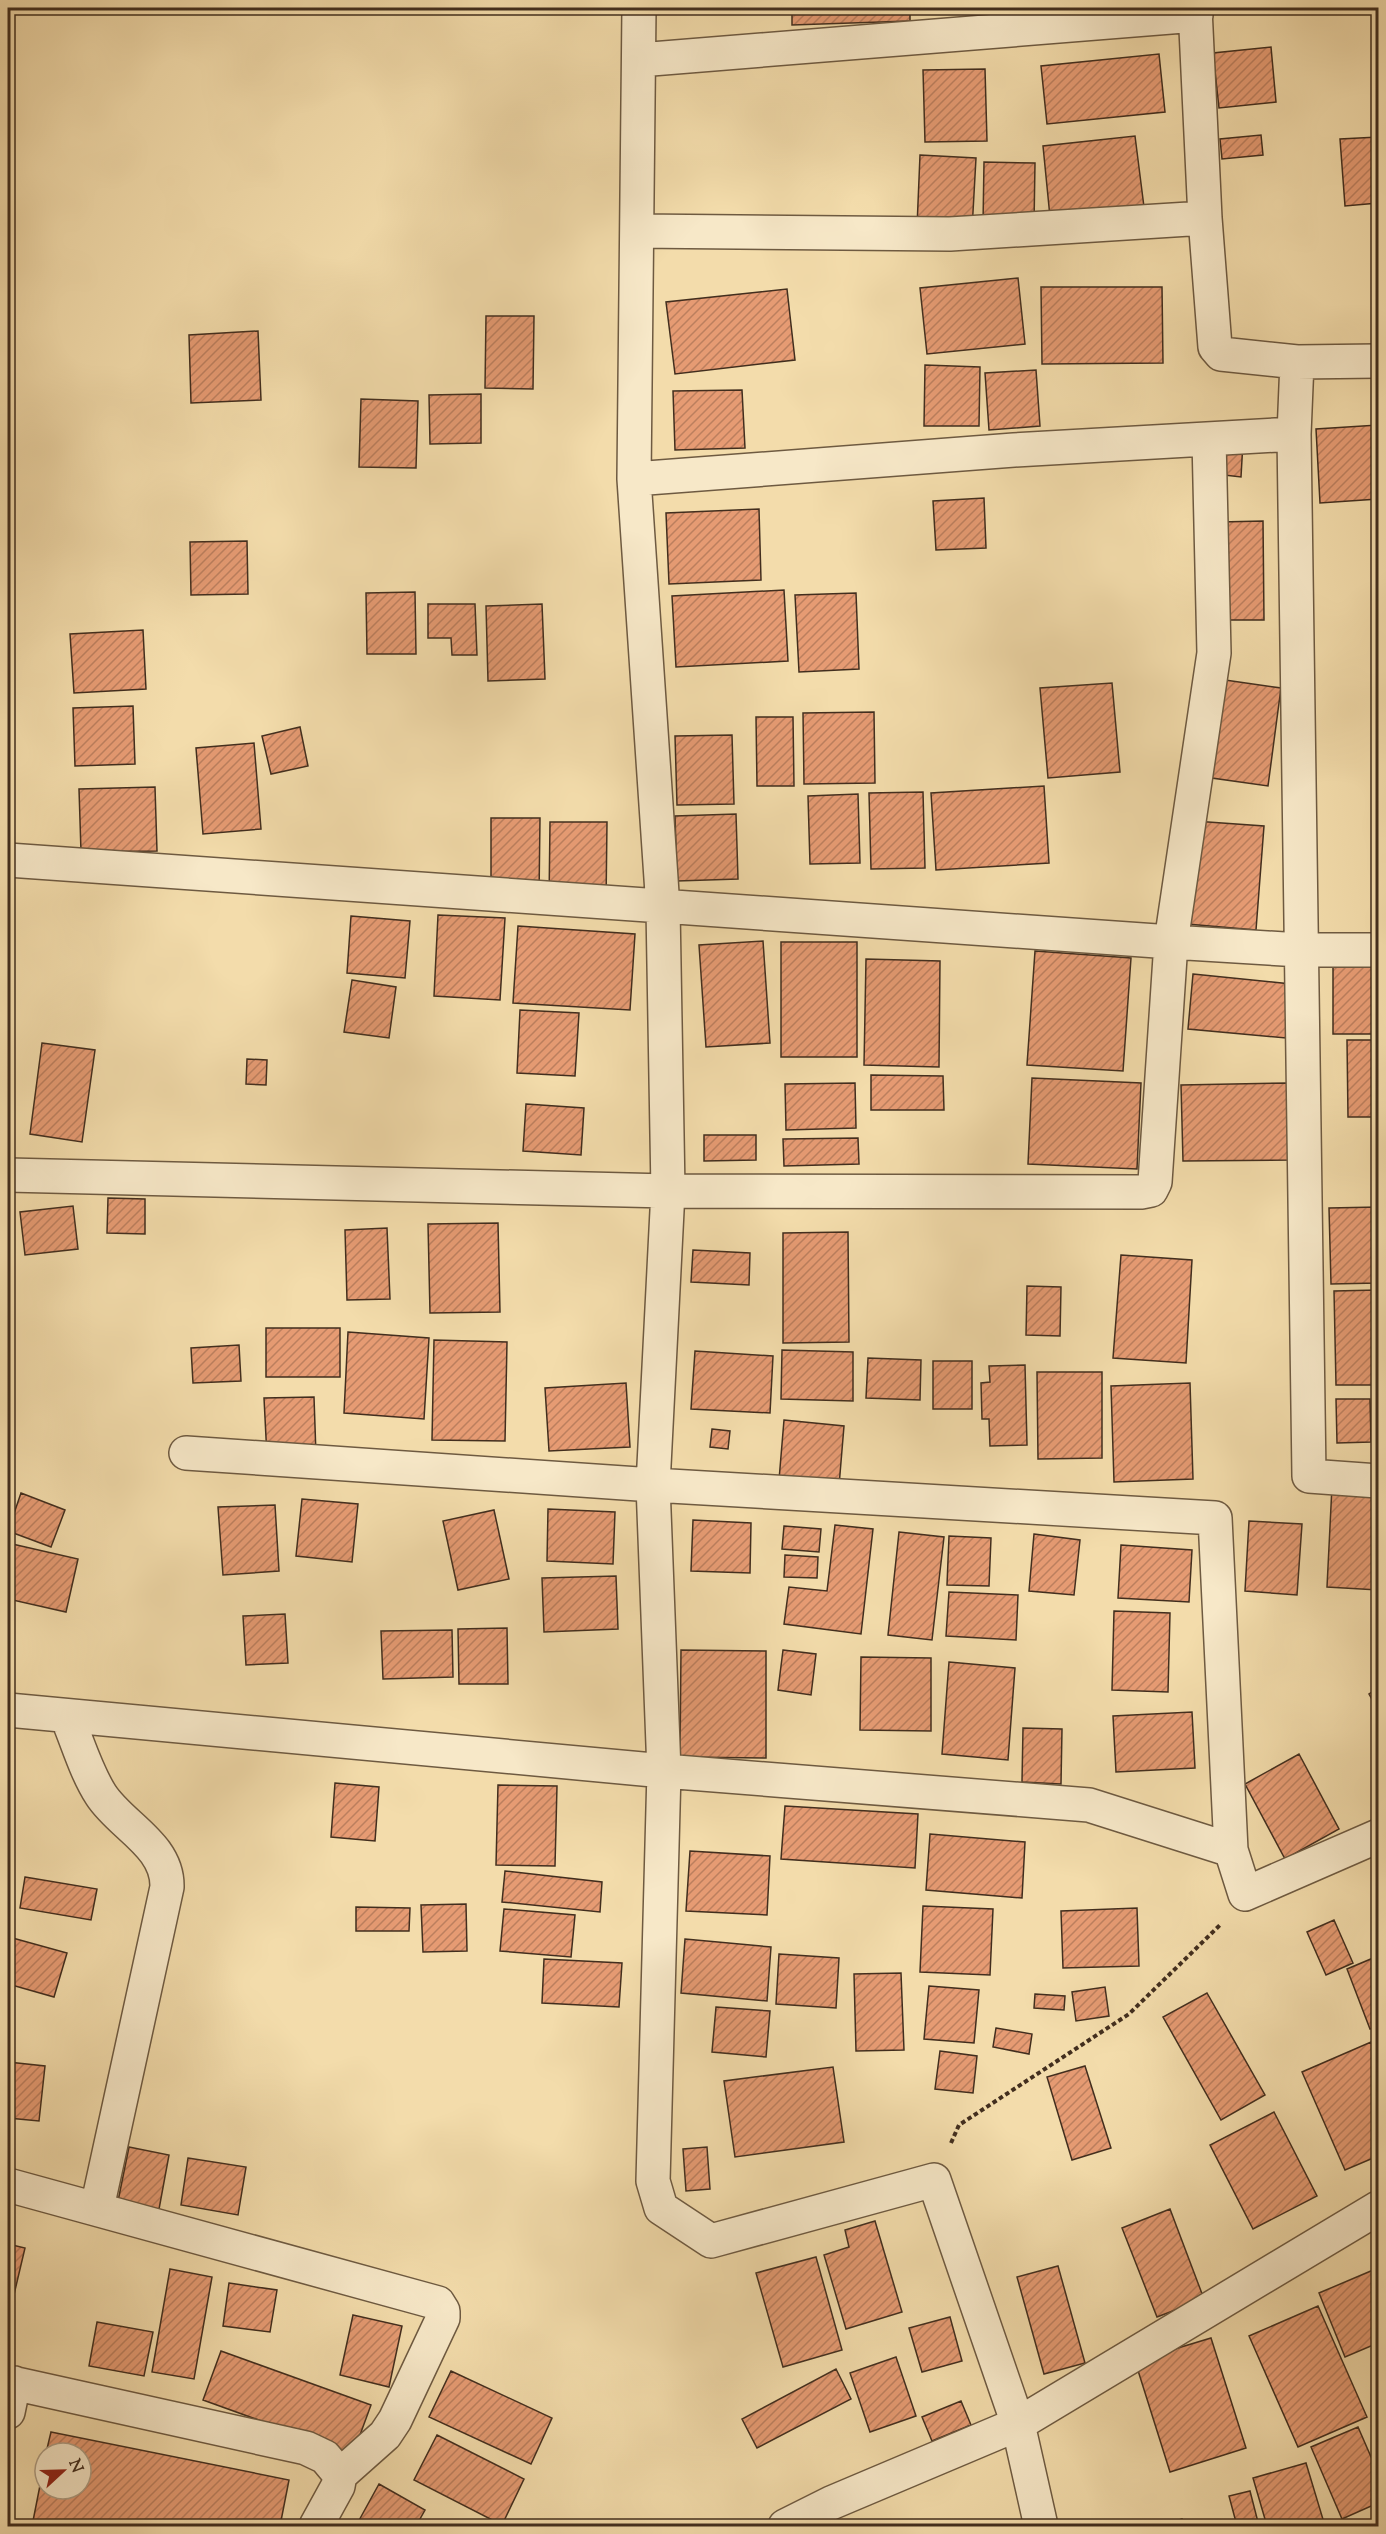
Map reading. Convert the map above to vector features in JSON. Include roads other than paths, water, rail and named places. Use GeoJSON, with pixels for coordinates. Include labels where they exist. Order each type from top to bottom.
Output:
{"type":"FeatureCollection","features":[{"type":"Feature","properties":{"kind":"street"},"geometry":{"type":"LineString","coordinates":[[639,8],[634,479],[663,908],[668,1191],[654,1485],[664,1771],[653,2181],[661,2208],[711,2241],[934,2180],[1018,2424],[1041,2526]]}},
{"type":"Feature","properties":{"kind":"street"},"geometry":{"type":"LineString","coordinates":[[639,60],[1195,11],[1205,218],[1214,343],[1217,351],[1297,362],[1378,361]]}},
{"type":"Feature","properties":{"kind":"street"},"geometry":{"type":"LineString","coordinates":[[637,231],[950,234],[1205,218]]}},
{"type":"Feature","properties":{"kind":"street"},"geometry":{"type":"LineString","coordinates":[[1297,362],[1294,434],[1309,1476],[1378,1481]]}},
{"type":"Feature","properties":{"kind":"street"},"geometry":{"type":"LineString","coordinates":[[634,479],[1294,434]]}},
{"type":"Feature","properties":{"kind":"street"},"geometry":{"type":"LineString","coordinates":[[8,1175],[668,1191],[1141,1192],[1151,1190],[1155,1182],[1171,942],[1214,654],[1209,439]]}},
{"type":"Feature","properties":{"kind":"street"},"geometry":{"type":"LineString","coordinates":[[8,860],[663,908],[1171,942],[1300,950],[1378,950]]}},
{"type":"Feature","properties":{"kind":"street"},"geometry":{"type":"LineString","coordinates":[[186,1453],[654,1485],[1215,1518],[1231,1850],[1245,1894],[1378,1836]]}},
{"type":"Feature","properties":{"kind":"street"},"geometry":{"type":"LineString","coordinates":[[8,1710],[664,1771],[1089,1805],[1231,1850]]}},
{"type":"Feature","properties":{"kind":"street"},"geometry":{"type":"LineString","coordinates":[[68,1717],[102,1796],[154,1850],[167,1875],[167,1887],[97,2208]]}},
{"type":"Feature","properties":{"kind":"street"},"geometry":{"type":"LineString","coordinates":[[8,2185],[433,2301],[442,2307],[443,2318],[390,2429],[340,2475],[338,2486],[316,2526]]}},
{"type":"Feature","properties":{"kind":"street"},"geometry":{"type":"LineString","coordinates":[[785,2526],[831,2503],[1018,2424],[1378,2208]]}},
{"type":"Feature","properties":{"kind":"street"},"geometry":{"type":"LineString","coordinates":[[10,2392],[306,2448],[326,2457],[340,2475]]}}]}
